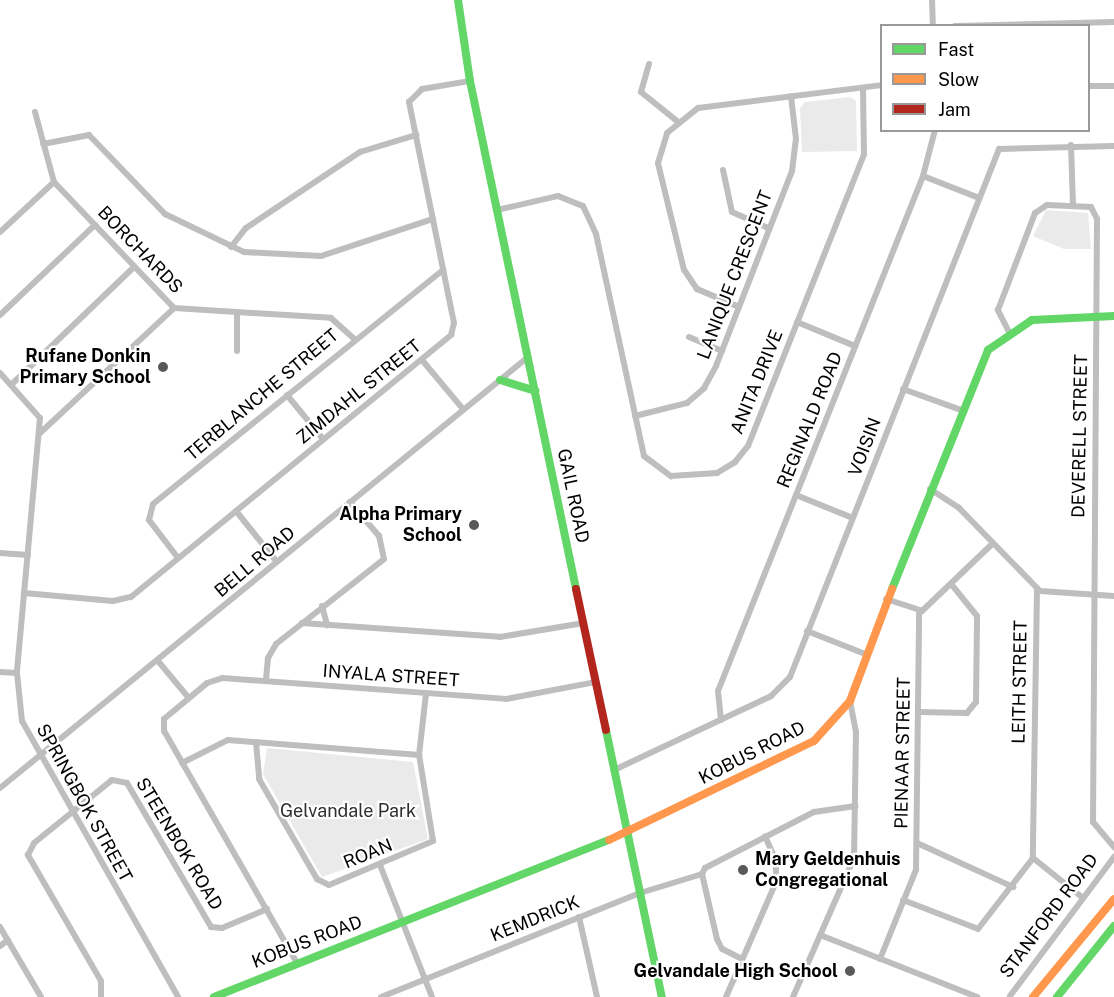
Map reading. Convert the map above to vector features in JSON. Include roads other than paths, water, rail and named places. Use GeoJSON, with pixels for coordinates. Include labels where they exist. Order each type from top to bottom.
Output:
{"type":"FeatureCollection","features":[{"type":"Feature","properties":{"kind":"street","name":"GAIL ROAD"},"geometry":{"type":"LineString","coordinates":[[458,0],[470,81],[662,997]]}},
{"type":"Feature","properties":{"kind":"street"},"geometry":{"type":"LineString","coordinates":[[932,0],[933,24]]}},
{"type":"Feature","properties":{"kind":"street"},"geometry":{"type":"LineString","coordinates":[[1034,24],[1114,22]]}},
{"type":"Feature","properties":{"kind":"street"},"geometry":{"type":"LineString","coordinates":[[649,64],[641,92],[677,121]]}},
{"type":"Feature","properties":{"kind":"street","name":"ZIMDAHL STREET"},"geometry":{"type":"LineString","coordinates":[[24,593],[121,601],[236,512],[422,360],[453,329],[416,135],[411,96],[470,81]]}},
{"type":"Feature","properties":{"kind":"street"},"geometry":{"type":"LineString","coordinates":[[739,307],[697,289],[684,270],[658,163],[659,149],[677,121],[698,108],[880,85]]}},
{"type":"Feature","properties":{"kind":"street"},"geometry":{"type":"LineString","coordinates":[[1090,86],[1114,86]]}},
{"type":"Feature","properties":{"kind":"street","name":"ANITA DRIVE"},"geometry":{"type":"LineString","coordinates":[[497,210],[558,196],[575,201],[588,213],[644,456],[664,474],[709,475],[726,469],[748,446],[864,154],[863,88]]}},
{"type":"Feature","properties":{"kind":"street","name":"LANIQUE CRESCENT"},"geometry":{"type":"LineString","coordinates":[[635,417],[680,406],[696,397],[722,351],[795,157],[791,96]]}},
{"type":"Feature","properties":{"kind":"street","name":"BORCHARDS"},"geometry":{"type":"LineString","coordinates":[[35,112],[54,182],[174,308],[331,318],[354,339]]}},
{"type":"Feature","properties":{"kind":"street","name":"REGINALD ROAD"},"geometry":{"type":"LineString","coordinates":[[720,720],[718,691],[923,176],[934,132]]}},
{"type":"Feature","properties":{"kind":"street"},"geometry":{"type":"LineString","coordinates":[[43,144],[89,135],[165,214],[231,247],[312,257],[433,219]]}},
{"type":"Feature","properties":{"kind":"street"},"geometry":{"type":"LineString","coordinates":[[231,247],[246,228],[360,152],[416,135]]}},
{"type":"Feature","properties":{"kind":"street"},"geometry":{"type":"LineString","coordinates":[[1009,332],[998,310],[1035,213],[1047,205],[1073,204],[1071,145]]}},
{"type":"Feature","properties":{"kind":"street","name":"VOISIN"},"geometry":{"type":"LineString","coordinates":[[614,770],[779,690],[807,631],[854,518],[994,158],[1003,146],[1114,146]]}},
{"type":"Feature","properties":{"kind":"street"},"geometry":{"type":"LineString","coordinates":[[723,170],[732,212],[768,228]]}},
{"type":"Feature","properties":{"kind":"street"},"geometry":{"type":"LineString","coordinates":[[923,176],[979,198]]}},
{"type":"Feature","properties":{"kind":"street"},"geometry":{"type":"LineString","coordinates":[[0,232],[54,182]]}},
{"type":"Feature","properties":{"kind":"street","name":"DEVERELL STREET"},"geometry":{"type":"LineString","coordinates":[[1073,204],[1091,207],[1097,215],[1093,822],[1114,847]]}},
{"type":"Feature","properties":{"kind":"street"},"geometry":{"type":"LineString","coordinates":[[0,315],[95,225]]}},
{"type":"Feature","properties":{"kind":"street"},"geometry":{"type":"LineString","coordinates":[[12,384],[134,267]]}},
{"type":"Feature","properties":{"kind":"street","name":"TERBLANCHE STREET"},"geometry":{"type":"LineString","coordinates":[[178,558],[151,524],[150,508],[354,339],[443,270]]}},
{"type":"Feature","properties":{"kind":"street"},"geometry":{"type":"LineString","coordinates":[[39,434],[174,308]]}},
{"type":"Feature","properties":{"kind":"street"},"geometry":{"type":"LineString","coordinates":[[237,312],[237,351]]}},
{"type":"Feature","properties":{"kind":"street","name":"KOBUS ROAD"},"geometry":{"type":"LineString","coordinates":[[214,997],[627,832],[805,747],[825,732],[849,701],[886,599],[984,356],[1009,332],[1045,317],[1114,316]]}},
{"type":"Feature","properties":{"kind":"street"},"geometry":{"type":"LineString","coordinates":[[797,322],[855,346]]}},
{"type":"Feature","properties":{"kind":"street"},"geometry":{"type":"LineString","coordinates":[[689,337],[722,351]]}},
{"type":"Feature","properties":{"kind":"street","name":"BELL ROAD"},"geometry":{"type":"LineString","coordinates":[[0,788],[528,357]]}},
{"type":"Feature","properties":{"kind":"street"},"geometry":{"type":"LineString","coordinates":[[422,360],[463,409]]}},
{"type":"Feature","properties":{"kind":"street","name":"SPRINGBOK STREET"},"geometry":{"type":"LineString","coordinates":[[0,373],[37,411],[39,434],[17,673],[20,716],[39,757],[178,997]]}},
{"type":"Feature","properties":{"kind":"street"},"geometry":{"type":"LineString","coordinates":[[500,380],[535,391]]}},
{"type":"Feature","properties":{"kind":"street"},"geometry":{"type":"LineString","coordinates":[[903,389],[961,410]]}},
{"type":"Feature","properties":{"kind":"street"},"geometry":{"type":"LineString","coordinates":[[287,395],[323,440]]}},
{"type":"Feature","properties":{"kind":"street"},"geometry":{"type":"LineString","coordinates":[[930,489],[947,497],[1037,589],[1052,594],[1114,596]]}},
{"type":"Feature","properties":{"kind":"street"},"geometry":{"type":"LineString","coordinates":[[796,495],[854,518]]}},
{"type":"Feature","properties":{"kind":"street"},"geometry":{"type":"LineString","coordinates":[[266,680],[273,648],[322,606],[380,565],[385,555],[379,536],[350,502]]}},
{"type":"Feature","properties":{"kind":"street"},"geometry":{"type":"LineString","coordinates":[[236,512],[277,562]]}},
{"type":"Feature","properties":{"kind":"street"},"geometry":{"type":"LineString","coordinates":[[886,599],[919,612],[952,585],[992,544]]}},
{"type":"Feature","properties":{"kind":"street"},"geometry":{"type":"LineString","coordinates":[[0,553],[28,555]]}},
{"type":"Feature","properties":{"kind":"street"},"geometry":{"type":"LineString","coordinates":[[918,712],[967,713],[976,702],[977,616],[952,585]]}},
{"type":"Feature","properties":{"kind":"street","name":"LEITH STREET"},"geometry":{"type":"LineString","coordinates":[[1033,858],[1037,589]]}},
{"type":"Feature","properties":{"kind":"street"},"geometry":{"type":"LineString","coordinates":[[322,606],[327,625]]}},
{"type":"Feature","properties":{"kind":"street","name":"PIENAAR STREET"},"geometry":{"type":"LineString","coordinates":[[880,959],[916,870],[919,612]]}},
{"type":"Feature","properties":{"kind":"street"},"geometry":{"type":"LineString","coordinates":[[302,623],[510,637],[584,623]]}},
{"type":"Feature","properties":{"kind":"street"},"geometry":{"type":"LineString","coordinates":[[807,631],[865,654]]}},
{"type":"Feature","properties":{"kind":"street"},"geometry":{"type":"LineString","coordinates":[[158,661],[188,697]]}},
{"type":"Feature","properties":{"kind":"street"},"geometry":{"type":"LineString","coordinates":[[0,672],[17,673]]}},
{"type":"Feature","properties":{"kind":"street","name":"INYALA STREET"},"geometry":{"type":"LineString","coordinates":[[182,763],[163,729],[164,719],[188,697],[218,678],[516,699],[596,682]]}},
{"type":"Feature","properties":{"kind":"street","name":"ROAN"},"geometry":{"type":"LineString","coordinates":[[256,742],[259,778],[316,879],[329,885],[429,845],[435,837],[419,755],[426,694]]}},
{"type":"Feature","properties":{"kind":"street"},"geometry":{"type":"LineString","coordinates":[[793,997],[854,858],[856,732],[849,701]]}},
{"type":"Feature","properties":{"kind":"street"},"geometry":{"type":"LineString","coordinates":[[297,963],[182,763],[222,741],[419,755]]}},
{"type":"Feature","properties":{"kind":"street","name":"STEENBOK ROAD"},"geometry":{"type":"LineString","coordinates":[[71,813],[108,783],[124,781],[211,927],[222,928],[267,909]]}},
{"type":"Feature","properties":{"kind":"street"},"geometry":{"type":"LineString","coordinates":[[742,959],[722,949],[717,939],[702,874],[714,859],[820,810],[856,806]]}},
{"type":"Feature","properties":{"kind":"street"},"geometry":{"type":"LineString","coordinates":[[71,813],[34,843],[28,857],[101,981],[101,997]]}},
{"type":"Feature","properties":{"kind":"street"},"geometry":{"type":"LineString","coordinates":[[726,997],[776,882],[776,861],[765,836]]}},
{"type":"Feature","properties":{"kind":"street"},"geometry":{"type":"LineString","coordinates":[[917,843],[1012,887]]}},
{"type":"Feature","properties":{"kind":"street","name":"STANFORD ROAD"},"geometry":{"type":"LineString","coordinates":[[1011,996],[1114,857]]}},
{"type":"Feature","properties":{"kind":"street"},"geometry":{"type":"LineString","coordinates":[[903,900],[974,930],[983,926],[1033,858],[1083,898]]}},
{"type":"Feature","properties":{"kind":"street"},"geometry":{"type":"LineString","coordinates":[[380,865],[432,997]]}},
{"type":"Feature","properties":{"kind":"street","name":"KEMDRICK"},"geometry":{"type":"LineString","coordinates":[[381,997],[640,893],[702,874]]}},
{"type":"Feature","properties":{"kind":"street","name":"STANFORD ROAD"},"geometry":{"type":"LineString","coordinates":[[1033,997],[1114,899]]}},
{"type":"Feature","properties":{"kind":"street"},"geometry":{"type":"LineString","coordinates":[[579,917],[597,997]]}},
{"type":"Feature","properties":{"kind":"street"},"geometry":{"type":"LineString","coordinates":[[1057,997],[1114,926]]}},
{"type":"Feature","properties":{"kind":"street"},"geometry":{"type":"LineString","coordinates":[[0,927],[42,997]]}},
{"type":"Feature","properties":{"kind":"street"},"geometry":{"type":"LineString","coordinates":[[820,935],[977,997]]}},
{"type":"Feature","properties":{"kind":"street"},"geometry":{"type":"LineString","coordinates":[[0,946],[8,940]]}},
{"type":"Feature","properties":{"kind":"place","name":"Rufane Donkin Primary School"},"geometry":{"type":"Point","coordinates":[163,367]}},
{"type":"Feature","properties":{"kind":"place","name":"Alpha Primary School"},"geometry":{"type":"Point","coordinates":[474,525]}},
{"type":"Feature","properties":{"kind":"place","name":"Mary Geldenhuis Congregational"},"geometry":{"type":"Point","coordinates":[743,870]}},
{"type":"Feature","properties":{"kind":"place","name":"Gelvandale High School"},"geometry":{"type":"Point","coordinates":[850,971]}},
{"type":"Feature","properties":{"kind":"park label","name":"Gelvandale Park"},"geometry":{"type":"Point","coordinates":[348,811]}}]}
